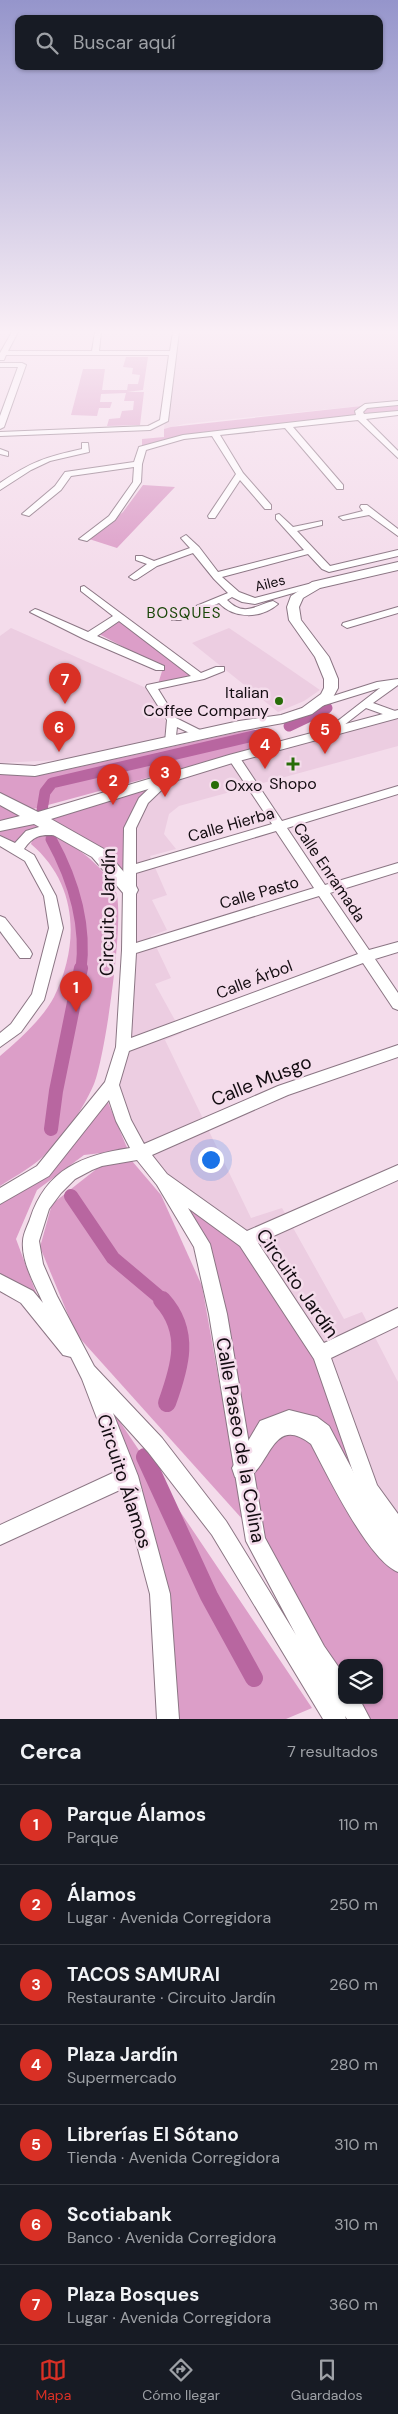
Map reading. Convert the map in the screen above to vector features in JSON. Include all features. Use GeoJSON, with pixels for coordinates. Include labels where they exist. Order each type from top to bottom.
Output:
{"type":"FeatureCollection","features":[{"type":"Feature","properties":{"kind":"main road"},"geometry":{"type":"LineString","coordinates":[[0,769],[35,771],[200,734],[283,719],[307,711],[327,696],[331,688],[331,679],[322,658],[295,620],[293,606],[297,596],[316,585],[398,566]]}},
{"type":"Feature","properties":{"kind":"main road"},"geometry":{"type":"LineString","coordinates":[[0,826],[36,818],[234,758],[397,715]]}},
{"type":"Feature","properties":{"kind":"main road"},"geometry":{"type":"LineString","coordinates":[[283,719],[280,724],[289,735],[304,739]]}},
{"type":"Feature","properties":{"kind":"main road"},"geometry":{"type":"LineString","coordinates":[[250,724],[266,726],[275,736],[276,741],[270,748]]}},
{"type":"Feature","properties":{"kind":"main road"},"geometry":{"type":"LineString","coordinates":[[0,798],[98,853],[130,890]]}},
{"type":"Feature","properties":{"kind":"main road"},"geometry":{"type":"LineString","coordinates":[[244,1468],[269,1430],[289,1422],[308,1426],[320,1435],[353,1496],[392,1554],[398,1559]]}},
{"type":"Feature","properties":{"kind":"street"},"geometry":{"type":"LineString","coordinates":[[0,427],[5,412]]}},
{"type":"Feature","properties":{"kind":"street"},"geometry":{"type":"LineString","coordinates":[[0,434],[106,433],[150,428],[164,421],[165,412]]}},
{"type":"Feature","properties":{"kind":"street"},"geometry":{"type":"LineString","coordinates":[[360,412],[361,418],[387,447],[398,456]]}},
{"type":"Feature","properties":{"kind":"street"},"geometry":{"type":"LineString","coordinates":[[84,539],[112,518],[137,482],[138,464],[142,449],[183,437],[398,414]]}},
{"type":"Feature","properties":{"kind":"street"},"geometry":{"type":"LineString","coordinates":[[288,426],[340,487]]}},
{"type":"Feature","properties":{"kind":"street"},"geometry":{"type":"LineString","coordinates":[[215,434],[240,474],[268,507]]}},
{"type":"Feature","properties":{"kind":"street"},"geometry":{"type":"LineString","coordinates":[[0,487],[48,454],[86,450],[84,445]]}},
{"type":"Feature","properties":{"kind":"street"},"geometry":{"type":"LineString","coordinates":[[387,447],[398,446]]}},
{"type":"Feature","properties":{"kind":"street"},"geometry":{"type":"LineString","coordinates":[[26,514],[58,488],[68,474],[138,464]]}},
{"type":"Feature","properties":{"kind":"street"},"geometry":{"type":"LineString","coordinates":[[212,516],[240,474]]}},
{"type":"Feature","properties":{"kind":"street"},"geometry":{"type":"LineString","coordinates":[[343,517],[367,509],[398,533]]}},
{"type":"Feature","properties":{"kind":"street"},"geometry":{"type":"LineString","coordinates":[[279,517],[329,569],[398,553]]}},
{"type":"Feature","properties":{"kind":"street"},"geometry":{"type":"LineString","coordinates":[[291,530],[319,523]]}},
{"type":"Feature","properties":{"kind":"street","name":"Ailes"},"geometry":{"type":"LineString","coordinates":[[186,538],[232,594],[250,602],[282,598],[316,585]]}},
{"type":"Feature","properties":{"kind":"street"},"geometry":{"type":"LineString","coordinates":[[134,577],[154,564],[196,549]]}},
{"type":"Feature","properties":{"kind":"street"},"geometry":{"type":"LineString","coordinates":[[217,575],[311,551]]}},
{"type":"Feature","properties":{"kind":"street"},"geometry":{"type":"LineString","coordinates":[[139,558],[154,564]]}},
{"type":"Feature","properties":{"kind":"street"},"geometry":{"type":"LineString","coordinates":[[84,589],[118,617],[200,677]]}},
{"type":"Feature","properties":{"kind":"street","name":"Ailes"},"geometry":{"type":"LineString","coordinates":[[176,618],[222,600],[232,594]]}},
{"type":"Feature","properties":{"kind":"street"},"geometry":{"type":"LineString","coordinates":[[222,600],[232,611],[244,613],[282,598],[297,596]]}},
{"type":"Feature","properties":{"kind":"street"},"geometry":{"type":"LineString","coordinates":[[347,625],[398,610]]}},
{"type":"Feature","properties":{"kind":"street"},"geometry":{"type":"LineString","coordinates":[[35,612],[160,668],[178,662]]}},
{"type":"Feature","properties":{"kind":"street"},"geometry":{"type":"LineString","coordinates":[[88,636],[118,617]]}},
{"type":"Feature","properties":{"kind":"street"},"geometry":{"type":"LineString","coordinates":[[151,688],[160,668]]}},
{"type":"Feature","properties":{"kind":"street"},"geometry":{"type":"LineString","coordinates":[[151,688],[200,677],[220,669]]}},
{"type":"Feature","properties":{"kind":"street"},"geometry":{"type":"LineString","coordinates":[[315,705],[381,684],[398,682]]}},
{"type":"Feature","properties":{"kind":"street"},"geometry":{"type":"LineString","coordinates":[[330,732],[377,694],[398,682]]}},
{"type":"Feature","properties":{"kind":"street"},"geometry":{"type":"LineString","coordinates":[[151,688],[172,720],[200,734]]}},
{"type":"Feature","properties":{"kind":"street"},"geometry":{"type":"LineString","coordinates":[[365,704],[397,715]]}},
{"type":"Feature","properties":{"kind":"street"},"geometry":{"type":"LineString","coordinates":[[171,742],[172,720]]}},
{"type":"Feature","properties":{"kind":"street","name":"Calle Enramada"},"geometry":{"type":"LineString","coordinates":[[234,758],[398,1004]]}},
{"type":"Feature","properties":{"kind":"street","name":"Circuito Jardín"},"geometry":{"type":"LineString","coordinates":[[166,779],[143,801],[130,828],[129,950],[123,1048],[112,1085],[124,1121],[141,1154],[161,1179],[246,1240],[321,1354],[369,1491],[398,1531]]}},
{"type":"Feature","properties":{"kind":"street","name":"Calle Hierba"},"geometry":{"type":"LineString","coordinates":[[131,870],[280,827],[398,790]]}},
{"type":"Feature","properties":{"kind":"street"},"geometry":{"type":"LineString","coordinates":[[18,849],[25,837],[40,829],[61,831]]}},
{"type":"Feature","properties":{"kind":"street"},"geometry":{"type":"LineString","coordinates":[[0,840],[18,849],[30,858],[50,896],[56,928],[39,996],[16,1028],[0,1042]]}},
{"type":"Feature","properties":{"kind":"street","name":"Calle Pasto"},"geometry":{"type":"LineString","coordinates":[[129,950],[398,867]]}},
{"type":"Feature","properties":{"kind":"street"},"geometry":{"type":"LineString","coordinates":[[0,921],[25,954]]}},
{"type":"Feature","properties":{"kind":"street","name":"Calle Árbol"},"geometry":{"type":"LineString","coordinates":[[123,1048],[367,956],[398,947]]}},
{"type":"Feature","properties":{"kind":"street","name":"Calle Musgo"},"geometry":{"type":"LineString","coordinates":[[88,1372],[51,1302],[35,1264],[31,1241],[34,1227],[42,1206],[55,1188],[69,1174],[101,1159],[141,1154],[283,1090],[398,1051]]}},
{"type":"Feature","properties":{"kind":"street"},"geometry":{"type":"LineString","coordinates":[[0,1197],[43,1171],[112,1085]]}},
{"type":"Feature","properties":{"kind":"street"},"geometry":{"type":"LineString","coordinates":[[246,1240],[398,1172]]}},
{"type":"Feature","properties":{"kind":"street","name":"Calle Paseo de la Colina"},"geometry":{"type":"LineString","coordinates":[[161,1179],[202,1244],[218,1314],[256,1541],[316,1653],[338,1686]]}},
{"type":"Feature","properties":{"kind":"street","name":"Circuito Álamos"},"geometry":{"type":"LineString","coordinates":[[0,1282],[27,1297],[88,1372],[128,1476],[160,1594],[168,1719]]}},
{"type":"Feature","properties":{"kind":"street"},"geometry":{"type":"LineString","coordinates":[[321,1354],[398,1317]]}},
{"type":"Feature","properties":{"kind":"street","name":"Calle Paseo de la Colina"},"geometry":{"type":"LineString","coordinates":[[88,1372],[155,1445],[219,1528],[335,1719]]}},
{"type":"Feature","properties":{"kind":"street"},"geometry":{"type":"LineString","coordinates":[[0,1535],[128,1476]]}},
{"type":"Feature","properties":{"kind":"street"},"geometry":{"type":"LineString","coordinates":[[350,1704],[359,1719]]}},
{"type":"Feature","properties":{"kind":"shaded area"},"geometry":{"type":"Polygon","coordinates":[[[72,412],[98,412],[97,416],[71,415],[72,412]]]}},
{"type":"Feature","properties":{"kind":"shaded area"},"geometry":{"type":"Polygon","coordinates":[[[122,412],[142,412],[140,425],[107,426],[109,419],[120,418],[122,412]]]}},
{"type":"Feature","properties":{"kind":"shaded area"},"geometry":{"type":"Polygon","coordinates":[[[166,412],[299,412],[184,424],[164,429],[166,412]]]}},
{"type":"Feature","properties":{"kind":"shaded area"},"geometry":{"type":"Polygon","coordinates":[[[305,412],[398,412],[183,437],[142,449],[142,439],[164,437],[164,429],[305,412]]]}},
{"type":"Feature","properties":{"kind":"shaded area"},"geometry":{"type":"Polygon","coordinates":[[[143,485],[175,487],[117,548],[89,539],[123,512],[143,485]]]}},
{"type":"Feature","properties":{"kind":"shaded area"},"geometry":{"type":"Polygon","coordinates":[[[120,621],[194,677],[158,684],[163,668],[99,634],[120,621]]]}},
{"type":"Feature","properties":{"kind":"shaded area"},"geometry":{"type":"Polygon","coordinates":[[[11,628],[146,688],[167,724],[167,738],[135,746],[58,760],[0,763],[0,636],[11,628]]]}},
{"type":"Feature","properties":{"kind":"shaded area"},"geometry":{"type":"Polygon","coordinates":[[[229,628],[320,690],[304,701],[278,712],[192,643],[229,628]]]}},
{"type":"Feature","properties":{"kind":"shaded area"},"geometry":{"type":"Polygon","coordinates":[[[398,714],[398,746],[179,806],[169,814],[164,834],[176,849],[150,856],[167,895],[152,900],[167,930],[151,936],[171,978],[155,984],[182,1033],[165,1040],[251,1218],[282,1208],[344,1319],[362,1312],[398,1382],[398,1531],[161,1179],[112,1085],[123,1047],[130,828],[143,801],[166,779],[398,714]]]}},
{"type":"Feature","properties":{"kind":"shaded area"},"geometry":{"type":"Polygon","coordinates":[[[252,729],[269,736],[265,746],[26,811],[36,818],[0,826],[0,770],[42,775],[252,729]]]}},
{"type":"Feature","properties":{"kind":"shaded area"},"geometry":{"type":"Polygon","coordinates":[[[153,786],[125,832],[124,876],[51,819],[153,786]]]}},
{"type":"Feature","properties":{"kind":"shaded area"},"geometry":{"type":"Polygon","coordinates":[[[33,824],[39,826],[15,847],[0,838],[0,829],[33,824]]]}},
{"type":"Feature","properties":{"kind":"shaded area"},"geometry":{"type":"Polygon","coordinates":[[[40,833],[51,835],[73,846],[95,863],[111,882],[116,892],[118,906],[116,957],[103,1047],[94,1084],[77,1115],[47,1153],[29,1168],[0,1186],[0,1056],[30,1029],[50,1005],[62,977],[71,936],[66,896],[58,877],[47,860],[31,844],[33,837],[40,833]]]}},
{"type":"Feature","properties":{"kind":"shaded area"},"geometry":{"type":"Polygon","coordinates":[[[107,1100],[128,1150],[84,1155],[37,1190],[16,1239],[38,1298],[0,1281],[0,1201],[107,1100]]]}},
{"type":"Feature","properties":{"kind":"shaded area"},"geometry":{"type":"Polygon","coordinates":[[[132,1161],[161,1195],[202,1286],[244,1521],[76,1334],[40,1247],[52,1204],[99,1167],[132,1161]]]}},
{"type":"Feature","properties":{"kind":"shaded area"},"geometry":{"type":"Polygon","coordinates":[[[161,1179],[246,1240],[321,1354],[369,1491],[398,1531],[398,1719],[359,1719],[350,1704],[383,1704],[383,1659],[338,1659],[338,1685],[256,1541],[202,1244],[161,1179]]]}},
{"type":"Feature","properties":{"kind":"shaded area"},"geometry":{"type":"Polygon","coordinates":[[[114,1413],[312,1708],[286,1719],[175,1719],[165,1573],[114,1413]]]}},
{"type":"Feature","properties":{"kind":"waterway"},"geometry":{"type":"LineString","coordinates":[[289,726],[327,708]]}},
{"type":"Feature","properties":{"kind":"waterway"},"geometry":{"type":"LineString","coordinates":[[42,810],[45,792],[52,783],[258,735]]}},
{"type":"Feature","properties":{"kind":"waterway"},"geometry":{"type":"LineString","coordinates":[[51,839],[72,886],[80,918],[82,935],[81,970]]}},
{"type":"Feature","properties":{"kind":"waterway"},"geometry":{"type":"LineString","coordinates":[[51,1129],[56,1091],[81,968]]}},
{"type":"Feature","properties":{"kind":"waterway"},"geometry":{"type":"LineString","coordinates":[[71,1196],[113,1258],[164,1301]]}},
{"type":"Feature","properties":{"kind":"waterway"},"geometry":{"type":"LineString","coordinates":[[162,1300],[171,1312],[180,1337],[179,1363],[167,1403]]}},
{"type":"Feature","properties":{"kind":"waterway"},"geometry":{"type":"LineString","coordinates":[[145,1457],[209,1596],[254,1678]]}},
{"type":"Feature","properties":{"kind":"place","name":"Italian Coffee Company"},"geometry":{"type":"Point","coordinates":[279,701]}},
{"type":"Feature","properties":{"kind":"place","name":"Plaza Bosques"},"geometry":{"type":"Point","coordinates":[65,704]}},
{"type":"Feature","properties":{"kind":"place","name":"Scotiabank"},"geometry":{"type":"Point","coordinates":[59,752]}},
{"type":"Feature","properties":{"kind":"place","name":"Librerías El Sótano"},"geometry":{"type":"Point","coordinates":[325,754]}},
{"type":"Feature","properties":{"kind":"place","name":"Shopo"},"geometry":{"type":"Point","coordinates":[293,764]}},
{"type":"Feature","properties":{"kind":"place","name":"Plaza Jardín"},"geometry":{"type":"Point","coordinates":[265,769]}},
{"type":"Feature","properties":{"kind":"place","name":"Oxxo"},"geometry":{"type":"Point","coordinates":[215,785]}},
{"type":"Feature","properties":{"kind":"place","name":"TACOS SAMURAI"},"geometry":{"type":"Point","coordinates":[165,797]}},
{"type":"Feature","properties":{"kind":"place","name":"Álamos"},"geometry":{"type":"Point","coordinates":[113,805]}},
{"type":"Feature","properties":{"kind":"place","name":"Parque Álamos"},"geometry":{"type":"Point","coordinates":[76,1012]}},
{"type":"Feature","properties":{"kind":"district","name":"BOSQUES"},"geometry":{"type":"Point","coordinates":[184,613]}}]}
